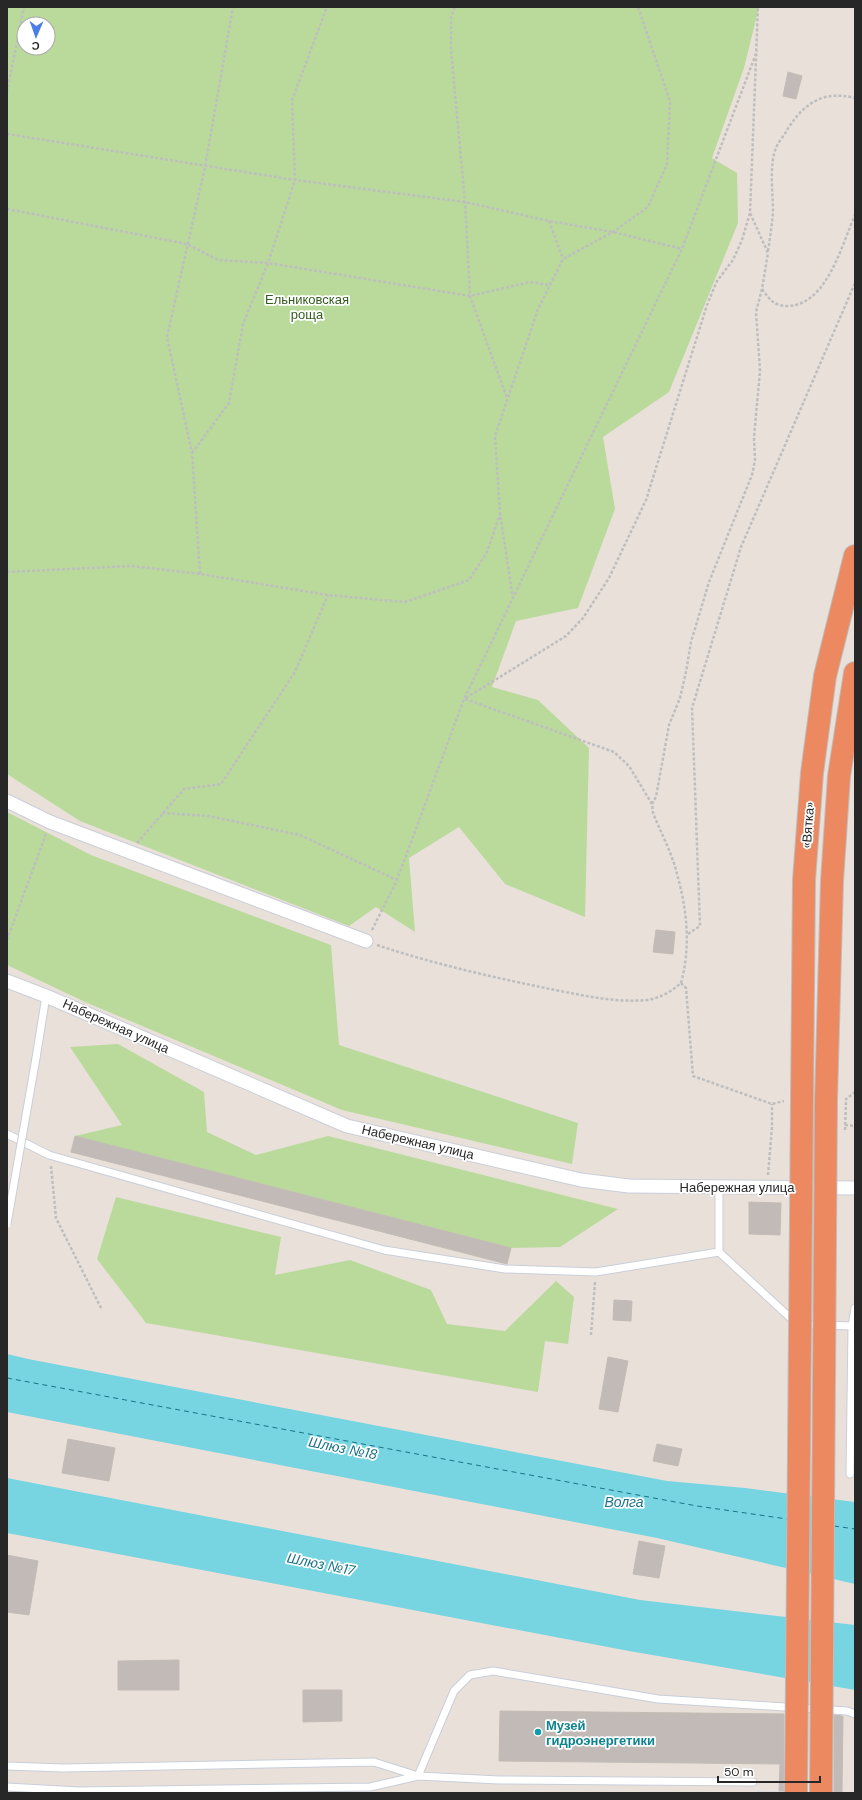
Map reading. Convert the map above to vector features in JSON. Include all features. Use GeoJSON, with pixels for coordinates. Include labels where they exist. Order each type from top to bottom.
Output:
{"type":"FeatureCollection","features":[{"type":"Feature","properties":{"kind":"highway","name":"«Вятка»"},"geometry":{"type":"LineString","coordinates":[[796,1793],[804,880],[812,773],[825,676],[855,556]]}},
{"type":"Feature","properties":{"kind":"highway"},"geometry":{"type":"LineString","coordinates":[[821,1793],[836,1100],[832,873],[839,776],[855,673]]}},
{"type":"Feature","properties":{"kind":"street"},"geometry":{"type":"LineString","coordinates":[[7,801],[50,822],[366,941]]}},
{"type":"Feature","properties":{"kind":"street","name":"Набережная улица"},"geometry":{"type":"LineString","coordinates":[[7,981],[46,996],[347,1126],[581,1180],[629,1186],[855,1188]]}},
{"type":"Feature","properties":{"kind":"lane"},"geometry":{"type":"LineString","coordinates":[[7,1224],[46,996]]}},
{"type":"Feature","properties":{"kind":"lane"},"geometry":{"type":"LineString","coordinates":[[7,1134],[50,1155],[384,1250],[505,1269],[596,1272],[719,1252]]}},
{"type":"Feature","properties":{"kind":"lane"},"geometry":{"type":"LineString","coordinates":[[719,1187],[719,1252],[797,1324],[852,1326]]}},
{"type":"Feature","properties":{"kind":"lane"},"geometry":{"type":"LineString","coordinates":[[850,1474],[853,1401],[852,1326],[855,1308]]}},
{"type":"Feature","properties":{"kind":"lane"},"geometry":{"type":"LineString","coordinates":[[418,1776],[454,1691],[470,1675],[493,1671],[658,1699],[848,1711],[855,1714]]}},
{"type":"Feature","properties":{"kind":"lane"},"geometry":{"type":"LineString","coordinates":[[7,1766],[63,1768],[374,1762],[418,1776],[499,1780],[754,1782]]}},
{"type":"Feature","properties":{"kind":"lane"},"geometry":{"type":"LineString","coordinates":[[7,1787],[75,1792],[370,1787],[418,1776]]}},
{"type":"Feature","properties":{"kind":"path"},"geometry":{"type":"LineString","coordinates":[[7,92],[24,7]]}},
{"type":"Feature","properties":{"kind":"path"},"geometry":{"type":"LineString","coordinates":[[200,574],[192,453],[167,337],[205,167],[233,7]]}},
{"type":"Feature","properties":{"kind":"path"},"geometry":{"type":"LineString","coordinates":[[192,453],[229,403],[243,324],[268,263],[295,180],[292,100],[327,7]]}},
{"type":"Feature","properties":{"kind":"path"},"geometry":{"type":"LineString","coordinates":[[455,7],[452,17],[451,50],[465,202],[470,296],[508,398]]}},
{"type":"Feature","properties":{"kind":"path"},"geometry":{"type":"LineString","coordinates":[[513,599],[500,513],[494,436],[538,309],[563,259],[613,232],[648,206],[667,164],[670,101],[638,7]]}},
{"type":"Feature","properties":{"kind":"path"},"geometry":{"type":"LineString","coordinates":[[464,699],[566,636],[583,618],[608,578],[646,500],[707,305],[718,281],[733,260],[742,240],[750,213],[758,7]]}},
{"type":"Feature","properties":{"kind":"path"},"geometry":{"type":"LineString","coordinates":[[464,699],[614,752],[629,766],[652,804],[653,813],[677,873],[688,934],[686,966],[681,983],[669,993],[648,1000],[622,1001],[595,998],[502,979],[411,956],[366,941],[397,880],[464,699],[682,250],[757,51]]}},
{"type":"Feature","properties":{"kind":"path"},"geometry":{"type":"LineString","coordinates":[[652,804],[656,797],[669,725],[680,698],[686,672],[690,642],[709,582],[752,475],[755,460],[754,437],[760,371],[756,312],[762,289],[768,253],[776,148],[794,120],[808,104],[824,96],[843,95],[855,98]]}},
{"type":"Feature","properties":{"kind":"path"},"geometry":{"type":"LineString","coordinates":[[7,134],[205,167],[465,202],[613,232],[682,250]]}},
{"type":"Feature","properties":{"kind":"path"},"geometry":{"type":"LineString","coordinates":[[7,210],[188,244],[218,260],[268,263],[470,296],[530,282],[550,285]]}},
{"type":"Feature","properties":{"kind":"path"},"geometry":{"type":"LineString","coordinates":[[750,213],[768,253]]}},
{"type":"Feature","properties":{"kind":"path"},"geometry":{"type":"LineString","coordinates":[[762,289],[770,301],[779,306],[794,306],[811,299],[822,287],[855,215]]}},
{"type":"Feature","properties":{"kind":"path"},"geometry":{"type":"LineString","coordinates":[[549,220],[563,259]]}},
{"type":"Feature","properties":{"kind":"path"},"geometry":{"type":"LineString","coordinates":[[688,934],[700,926],[692,708],[741,547],[855,283]]}},
{"type":"Feature","properties":{"kind":"path"},"geometry":{"type":"LineString","coordinates":[[7,572],[132,566],[200,574],[328,595],[405,602],[469,580],[487,552],[500,513]]}},
{"type":"Feature","properties":{"kind":"path"},"geometry":{"type":"LineString","coordinates":[[130,852],[184,789],[221,784],[295,672],[328,595]]}},
{"type":"Feature","properties":{"kind":"path"},"geometry":{"type":"LineString","coordinates":[[162,813],[208,816],[300,835],[397,880]]}},
{"type":"Feature","properties":{"kind":"path"},"geometry":{"type":"LineString","coordinates":[[7,940],[50,822]]}},
{"type":"Feature","properties":{"kind":"path"},"geometry":{"type":"LineString","coordinates":[[681,983],[686,988],[693,1076],[772,1104],[772,1127],[767,1188]]}},
{"type":"Feature","properties":{"kind":"path"},"geometry":{"type":"LineString","coordinates":[[836,1100],[855,1092]]}},
{"type":"Feature","properties":{"kind":"path"},"geometry":{"type":"LineString","coordinates":[[845,1125],[855,1126]]}},
{"type":"Feature","properties":{"kind":"path"},"geometry":{"type":"LineString","coordinates":[[50,1155],[56,1218],[102,1310]]}},
{"type":"Feature","properties":{"kind":"path"},"geometry":{"type":"LineString","coordinates":[[591,1335],[596,1272]]}},
{"type":"Feature","properties":{"kind":"shaded area"},"geometry":{"type":"Polygon","coordinates":[[[757,1791],[842,1792],[842,1793],[757,1793],[757,1791]]]}},
{"type":"Feature","properties":{"kind":"green space","name":"Ельниковская роща"},"geometry":{"type":"Polygon","coordinates":[[[7,7],[759,7],[744,68],[712,158],[737,173],[738,223],[669,392],[603,437],[615,509],[578,608],[516,621],[492,687],[538,700],[589,748],[585,917],[505,884],[459,827],[409,858],[415,932],[376,907],[349,926],[80,821],[7,774],[7,7]]]}},
{"type":"Feature","properties":{"kind":"green space"},"geometry":{"type":"Polygon","coordinates":[[[7,812],[91,855],[331,945],[339,1045],[578,1123],[572,1164],[342,1110],[85,1002],[7,965],[7,812]]]}},
{"type":"Feature","properties":{"kind":"green space"},"geometry":{"type":"Polygon","coordinates":[[[118,1044],[204,1092],[207,1132],[256,1155],[328,1136],[618,1209],[560,1247],[511,1248],[75,1136],[122,1125],[70,1047],[118,1044]]]}},
{"type":"Feature","properties":{"kind":"green space"},"geometry":{"type":"Polygon","coordinates":[[[116,1197],[281,1237],[275,1275],[350,1260],[431,1290],[447,1324],[505,1331],[556,1281],[574,1297],[568,1344],[545,1341],[538,1392],[146,1323],[97,1259],[116,1197]]]}},
{"type":"Feature","properties":{"kind":"water","name":"Волга"},"geometry":{"type":"Polygon","coordinates":[[[7,1354],[667,1481],[745,1488],[855,1502],[855,1584],[657,1538],[7,1412],[7,1354]]]}},
{"type":"Feature","properties":{"kind":"water","name":"Шлюз №17"},"geometry":{"type":"Polygon","coordinates":[[[7,1478],[640,1600],[855,1625],[855,1690],[629,1651],[7,1533],[7,1478]]]}},
{"type":"Feature","properties":{"kind":"building"},"geometry":{"type":"Polygon","coordinates":[[[788,72],[802,76],[796,99],[783,96],[788,72]]]}},
{"type":"Feature","properties":{"kind":"building"},"geometry":{"type":"Polygon","coordinates":[[[656,930],[675,932],[673,954],[653,952],[656,930]]]}},
{"type":"Feature","properties":{"kind":"building"},"geometry":{"type":"Polygon","coordinates":[[[75,1136],[511,1248],[507,1264],[71,1152],[75,1136]]]}},
{"type":"Feature","properties":{"kind":"building"},"geometry":{"type":"Polygon","coordinates":[[[749,1202],[781,1203],[780,1235],[749,1234],[749,1202]]]}},
{"type":"Feature","properties":{"kind":"building"},"geometry":{"type":"Polygon","coordinates":[[[614,1300],[632,1301],[631,1321],[613,1320],[614,1300]]]}},
{"type":"Feature","properties":{"kind":"building"},"geometry":{"type":"Polygon","coordinates":[[[608,1357],[628,1361],[618,1412],[599,1409],[608,1357]]]}},
{"type":"Feature","properties":{"kind":"building"},"geometry":{"type":"Polygon","coordinates":[[[68,1439],[115,1448],[109,1481],[62,1473],[68,1439]]]}},
{"type":"Feature","properties":{"kind":"building"},"geometry":{"type":"Polygon","coordinates":[[[657,1444],[682,1449],[678,1466],[653,1461],[657,1444]]]}},
{"type":"Feature","properties":{"kind":"building"},"geometry":{"type":"Polygon","coordinates":[[[639,1541],[665,1546],[659,1578],[633,1574],[639,1541]]]}},
{"type":"Feature","properties":{"kind":"building"},"geometry":{"type":"Polygon","coordinates":[[[7,1555],[38,1561],[29,1615],[7,1612],[7,1555]]]}},
{"type":"Feature","properties":{"kind":"building"},"geometry":{"type":"Polygon","coordinates":[[[179,1660],[179,1690],[118,1690],[118,1661],[179,1660]]]}},
{"type":"Feature","properties":{"kind":"building"},"geometry":{"type":"Polygon","coordinates":[[[303,1690],[342,1690],[342,1721],[303,1722],[303,1690]]]}},
{"type":"Feature","properties":{"kind":"building"},"geometry":{"type":"Polygon","coordinates":[[[500,1711],[784,1714],[784,1791],[779,1791],[780,1764],[499,1761],[500,1711]]]}},
{"type":"Feature","properties":{"kind":"building"},"geometry":{"type":"Polygon","coordinates":[[[834,1715],[843,1716],[842,1792],[834,1792],[834,1715]]]}},
{"type":"Feature","properties":{"kind":"ferry route"},"geometry":{"type":"LineString","coordinates":[[7,1378],[697,1506],[787,1519]]}},
{"type":"Feature","properties":{"kind":"ferry route"},"geometry":{"type":"LineString","coordinates":[[834,1526],[855,1529]]}},
{"type":"Feature","properties":{"kind":"place","name":"Музей гидроэнергетики"},"geometry":{"type":"Point","coordinates":[538,1732]}},
{"type":"Feature","properties":{"kind":"water label","name":"Шлюз №18"},"geometry":{"type":"Point","coordinates":[343,1448]}}]}
